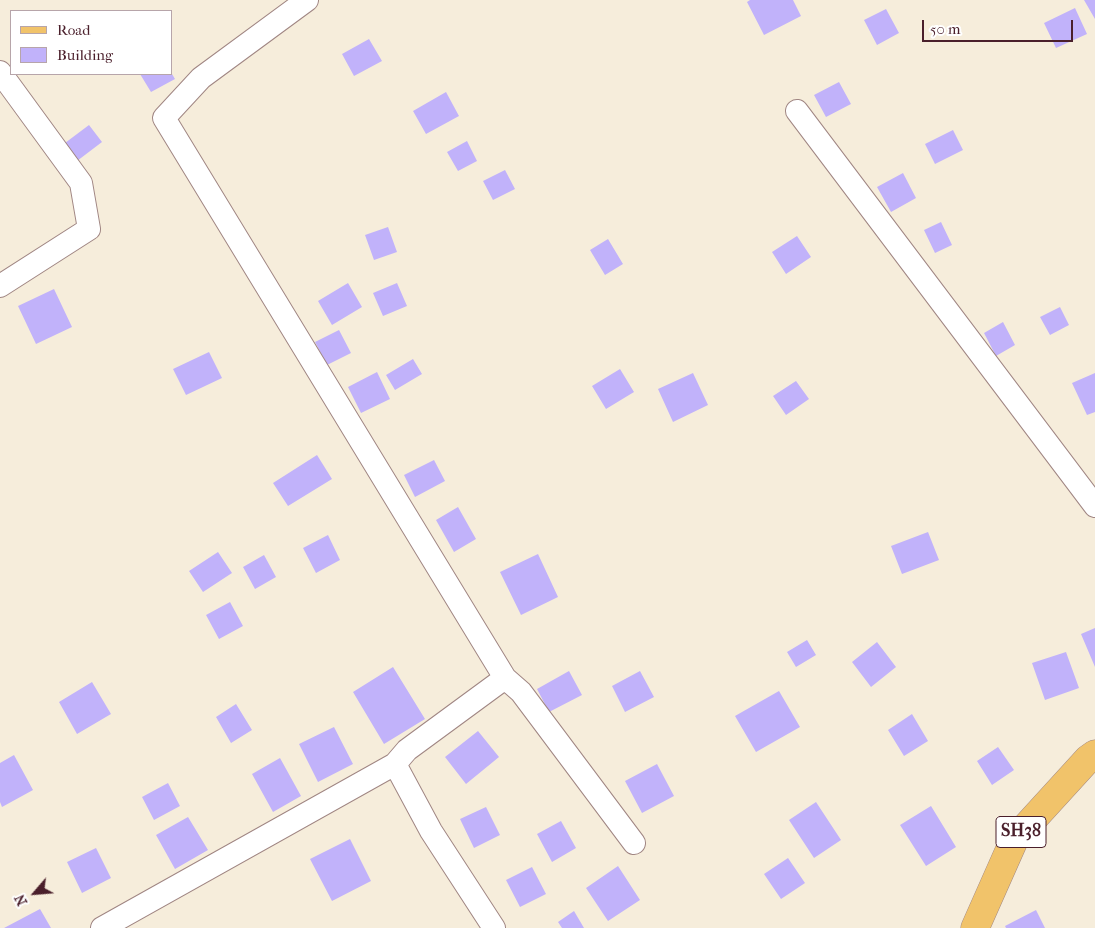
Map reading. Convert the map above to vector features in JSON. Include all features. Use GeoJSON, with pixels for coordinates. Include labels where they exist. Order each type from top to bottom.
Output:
{"type":"FeatureCollection","features":[{"type":"Feature","properties":{"kind":"main road","name":"SH38"},"geometry":{"type":"LineString","coordinates":[[975,928],[1014,840],[1088,759],[1095,754]]}},
{"type":"Feature","properties":{"kind":"street"},"geometry":{"type":"LineString","coordinates":[[308,0],[201,78],[164,118],[505,678],[521,692],[634,843]]}},
{"type":"Feature","properties":{"kind":"street"},"geometry":{"type":"LineString","coordinates":[[0,72],[81,183],[88,229],[0,286]]}},
{"type":"Feature","properties":{"kind":"street"},"geometry":{"type":"LineString","coordinates":[[797,111],[1095,506]]}},
{"type":"Feature","properties":{"kind":"street"},"geometry":{"type":"LineString","coordinates":[[102,928],[395,764],[407,750],[505,678]]}},
{"type":"Feature","properties":{"kind":"street"},"geometry":{"type":"LineString","coordinates":[[395,764],[431,831],[494,928]]}},
{"type":"Feature","properties":{"kind":"building"},"geometry":{"type":"Polygon","coordinates":[[[750,0],[793,0],[801,16],[764,35],[747,2],[750,0]]]}},
{"type":"Feature","properties":{"kind":"building"},"geometry":{"type":"Polygon","coordinates":[[[1084,0],[1095,0],[1095,19],[1084,0]]]}},
{"type":"Feature","properties":{"kind":"building"},"geometry":{"type":"Polygon","coordinates":[[[1075,8],[1087,34],[1056,48],[1044,23],[1075,8]]]}},
{"type":"Feature","properties":{"kind":"building"},"geometry":{"type":"Polygon","coordinates":[[[886,9],[899,33],[877,45],[864,20],[886,9]]]}},
{"type":"Feature","properties":{"kind":"building"},"geometry":{"type":"Polygon","coordinates":[[[369,39],[382,61],[354,76],[342,54],[369,39]]]}},
{"type":"Feature","properties":{"kind":"building"},"geometry":{"type":"Polygon","coordinates":[[[172,74],[175,79],[151,92],[141,75],[172,74]]]}},
{"type":"Feature","properties":{"kind":"building"},"geometry":{"type":"Polygon","coordinates":[[[839,82],[851,104],[826,117],[814,95],[839,82]]]}},
{"type":"Feature","properties":{"kind":"building"},"geometry":{"type":"Polygon","coordinates":[[[446,92],[459,116],[426,134],[413,111],[446,92]]]}},
{"type":"Feature","properties":{"kind":"building"},"geometry":{"type":"Polygon","coordinates":[[[89,125],[102,142],[77,161],[65,143],[89,125]]]}},
{"type":"Feature","properties":{"kind":"building"},"geometry":{"type":"Polygon","coordinates":[[[953,130],[963,150],[935,164],[925,144],[953,130]]]}},
{"type":"Feature","properties":{"kind":"building"},"geometry":{"type":"Polygon","coordinates":[[[467,141],[477,161],[458,171],[447,152],[467,141]]]}},
{"type":"Feature","properties":{"kind":"building"},"geometry":{"type":"Polygon","coordinates":[[[505,170],[515,189],[493,200],[483,181],[505,170]]]}},
{"type":"Feature","properties":{"kind":"building"},"geometry":{"type":"Polygon","coordinates":[[[903,173],[916,198],[891,212],[877,187],[903,173]]]}},
{"type":"Feature","properties":{"kind":"building"},"geometry":{"type":"Polygon","coordinates":[[[941,222],[952,245],[935,253],[924,230],[941,222]]]}},
{"type":"Feature","properties":{"kind":"building"},"geometry":{"type":"Polygon","coordinates":[[[388,227],[397,252],[374,260],[365,235],[388,227]]]}},
{"type":"Feature","properties":{"kind":"building"},"geometry":{"type":"Polygon","coordinates":[[[797,236],[811,257],[786,274],[772,252],[797,236]]]}},
{"type":"Feature","properties":{"kind":"building"},"geometry":{"type":"Polygon","coordinates":[[[608,239],[623,264],[605,275],[590,250],[608,239]]]}},
{"type":"Feature","properties":{"kind":"building"},"geometry":{"type":"Polygon","coordinates":[[[348,283],[362,307],[332,325],[318,301],[348,283]]]}},
{"type":"Feature","properties":{"kind":"building"},"geometry":{"type":"Polygon","coordinates":[[[397,283],[407,306],[383,316],[373,293],[397,283]]]}},
{"type":"Feature","properties":{"kind":"building"},"geometry":{"type":"Polygon","coordinates":[[[54,289],[72,327],[36,344],[18,306],[54,289]]]}},
{"type":"Feature","properties":{"kind":"building"},"geometry":{"type":"Polygon","coordinates":[[[1060,307],[1069,325],[1050,335],[1040,317],[1060,307]]]}},
{"type":"Feature","properties":{"kind":"building"},"geometry":{"type":"Polygon","coordinates":[[[1003,322],[1015,345],[996,356],[984,333],[1003,322]]]}},
{"type":"Feature","properties":{"kind":"building"},"geometry":{"type":"Polygon","coordinates":[[[339,330],[351,353],[327,365],[315,342],[339,330]]]}},
{"type":"Feature","properties":{"kind":"building"},"geometry":{"type":"Polygon","coordinates":[[[209,352],[222,378],[186,395],[173,369],[209,352]]]}},
{"type":"Feature","properties":{"kind":"building"},"geometry":{"type":"Polygon","coordinates":[[[413,359],[422,374],[395,390],[386,375],[413,359]]]}},
{"type":"Feature","properties":{"kind":"building"},"geometry":{"type":"Polygon","coordinates":[[[620,369],[634,392],[606,409],[592,386],[620,369]]]}},
{"type":"Feature","properties":{"kind":"building"},"geometry":{"type":"Polygon","coordinates":[[[377,372],[390,399],[361,413],[348,387],[377,372]]]}},
{"type":"Feature","properties":{"kind":"building"},"geometry":{"type":"Polygon","coordinates":[[[693,373],[708,405],[673,422],[658,389],[693,373]]]}},
{"type":"Feature","properties":{"kind":"building"},"geometry":{"type":"Polygon","coordinates":[[[1095,373],[1095,412],[1087,415],[1072,383],[1095,373]]]}},
{"type":"Feature","properties":{"kind":"building"},"geometry":{"type":"Polygon","coordinates":[[[796,381],[809,399],[786,415],[773,396],[796,381]]]}},
{"type":"Feature","properties":{"kind":"building"},"geometry":{"type":"Polygon","coordinates":[[[317,455],[332,479],[288,506],[273,483],[317,455]]]}},
{"type":"Feature","properties":{"kind":"building"},"geometry":{"type":"Polygon","coordinates":[[[434,460],[445,481],[415,497],[404,475],[434,460]]]}},
{"type":"Feature","properties":{"kind":"building"},"geometry":{"type":"Polygon","coordinates":[[[458,507],[476,539],[454,552],[436,520],[458,507]]]}},
{"type":"Feature","properties":{"kind":"building"},"geometry":{"type":"Polygon","coordinates":[[[928,532],[939,560],[902,574],[891,546],[928,532]]]}},
{"type":"Feature","properties":{"kind":"building"},"geometry":{"type":"Polygon","coordinates":[[[328,535],[340,560],[316,573],[303,548],[328,535]]]}},
{"type":"Feature","properties":{"kind":"building"},"geometry":{"type":"Polygon","coordinates":[[[218,552],[232,573],[203,592],[189,571],[218,552]]]}},
{"type":"Feature","properties":{"kind":"building"},"geometry":{"type":"Polygon","coordinates":[[[538,554],[558,597],[521,615],[500,572],[538,554]]]}},
{"type":"Feature","properties":{"kind":"building"},"geometry":{"type":"Polygon","coordinates":[[[264,555],[276,577],[255,589],[243,567],[264,555]]]}},
{"type":"Feature","properties":{"kind":"building"},"geometry":{"type":"Polygon","coordinates":[[[230,602],[243,626],[219,639],[206,615],[230,602]]]}},
{"type":"Feature","properties":{"kind":"building"},"geometry":{"type":"Polygon","coordinates":[[[1095,628],[1095,667],[1081,634],[1095,628]]]}},
{"type":"Feature","properties":{"kind":"building"},"geometry":{"type":"Polygon","coordinates":[[[807,640],[816,655],[796,667],[787,652],[807,640]]]}},
{"type":"Feature","properties":{"kind":"building"},"geometry":{"type":"Polygon","coordinates":[[[877,642],[896,667],[871,687],[852,662],[877,642]]]}},
{"type":"Feature","properties":{"kind":"building"},"geometry":{"type":"Polygon","coordinates":[[[1066,652],[1079,688],[1045,700],[1032,663],[1066,652]]]}},
{"type":"Feature","properties":{"kind":"building"},"geometry":{"type":"Polygon","coordinates":[[[393,667],[425,719],[384,744],[353,692],[393,667]]]}},
{"type":"Feature","properties":{"kind":"building"},"geometry":{"type":"Polygon","coordinates":[[[569,671],[582,695],[549,712],[537,689],[569,671]]]}},
{"type":"Feature","properties":{"kind":"building"},"geometry":{"type":"Polygon","coordinates":[[[640,671],[654,697],[625,712],[612,686],[640,671]]]}},
{"type":"Feature","properties":{"kind":"building"},"geometry":{"type":"Polygon","coordinates":[[[92,682],[111,714],[77,734],[59,702],[92,682]]]}},
{"type":"Feature","properties":{"kind":"building"},"geometry":{"type":"Polygon","coordinates":[[[779,691],[800,727],[756,752],[735,716],[779,691]]]}},
{"type":"Feature","properties":{"kind":"building"},"geometry":{"type":"Polygon","coordinates":[[[236,704],[252,730],[231,743],[216,717],[236,704]]]}},
{"type":"Feature","properties":{"kind":"building"},"geometry":{"type":"Polygon","coordinates":[[[912,714],[928,741],[904,756],[888,730],[912,714]]]}},
{"type":"Feature","properties":{"kind":"building"},"geometry":{"type":"Polygon","coordinates":[[[334,727],[353,764],[318,782],[299,744],[334,727]]]}},
{"type":"Feature","properties":{"kind":"building"},"geometry":{"type":"Polygon","coordinates":[[[478,731],[499,757],[466,784],[445,757],[478,731]]]}},
{"type":"Feature","properties":{"kind":"building"},"geometry":{"type":"Polygon","coordinates":[[[998,747],[1014,770],[992,785],[977,761],[998,747]]]}},
{"type":"Feature","properties":{"kind":"building"},"geometry":{"type":"Polygon","coordinates":[[[14,755],[33,790],[2,807],[0,802],[0,763],[14,755]]]}},
{"type":"Feature","properties":{"kind":"building"},"geometry":{"type":"Polygon","coordinates":[[[280,758],[301,796],[273,812],[252,774],[280,758]]]}},
{"type":"Feature","properties":{"kind":"building"},"geometry":{"type":"Polygon","coordinates":[[[657,764],[674,796],[642,813],[625,781],[657,764]]]}},
{"type":"Feature","properties":{"kind":"building"},"geometry":{"type":"Polygon","coordinates":[[[168,783],[180,806],[154,820],[142,797],[168,783]]]}},
{"type":"Feature","properties":{"kind":"building"},"geometry":{"type":"Polygon","coordinates":[[[816,802],[841,840],[814,858],[789,820],[816,802]]]}},
{"type":"Feature","properties":{"kind":"building"},"geometry":{"type":"Polygon","coordinates":[[[931,806],[956,847],[926,866],[900,825],[931,806]]]}},
{"type":"Feature","properties":{"kind":"building"},"geometry":{"type":"Polygon","coordinates":[[[486,807],[500,835],[474,848],[460,819],[486,807]]]}},
{"type":"Feature","properties":{"kind":"building"},"geometry":{"type":"Polygon","coordinates":[[[188,817],[208,850],[175,869],[156,835],[188,817]]]}},
{"type":"Feature","properties":{"kind":"building"},"geometry":{"type":"Polygon","coordinates":[[[561,821],[576,848],[552,862],[537,834],[561,821]]]}},
{"type":"Feature","properties":{"kind":"building"},"geometry":{"type":"Polygon","coordinates":[[[350,839],[371,881],[332,901],[310,859],[350,839]]]}},
{"type":"Feature","properties":{"kind":"building"},"geometry":{"type":"Polygon","coordinates":[[[96,848],[111,878],[82,893],[67,862],[96,848]]]}},
{"type":"Feature","properties":{"kind":"building"},"geometry":{"type":"Polygon","coordinates":[[[788,858],[805,883],[781,899],[764,874],[788,858]]]}},
{"type":"Feature","properties":{"kind":"building"},"geometry":{"type":"Polygon","coordinates":[[[618,866],[640,900],[608,921],[586,888],[618,866]]]}},
{"type":"Feature","properties":{"kind":"building"},"geometry":{"type":"Polygon","coordinates":[[[532,867],[546,894],[520,907],[506,880],[532,867]]]}},
{"type":"Feature","properties":{"kind":"building"},"geometry":{"type":"Polygon","coordinates":[[[40,909],[51,928],[4,928],[40,909]]]}},
{"type":"Feature","properties":{"kind":"building"},"geometry":{"type":"Polygon","coordinates":[[[1036,910],[1045,928],[1006,928],[1005,926],[1036,910]]]}},
{"type":"Feature","properties":{"kind":"building"},"geometry":{"type":"Polygon","coordinates":[[[574,911],[584,928],[562,928],[558,922],[574,911]]]}}]}
